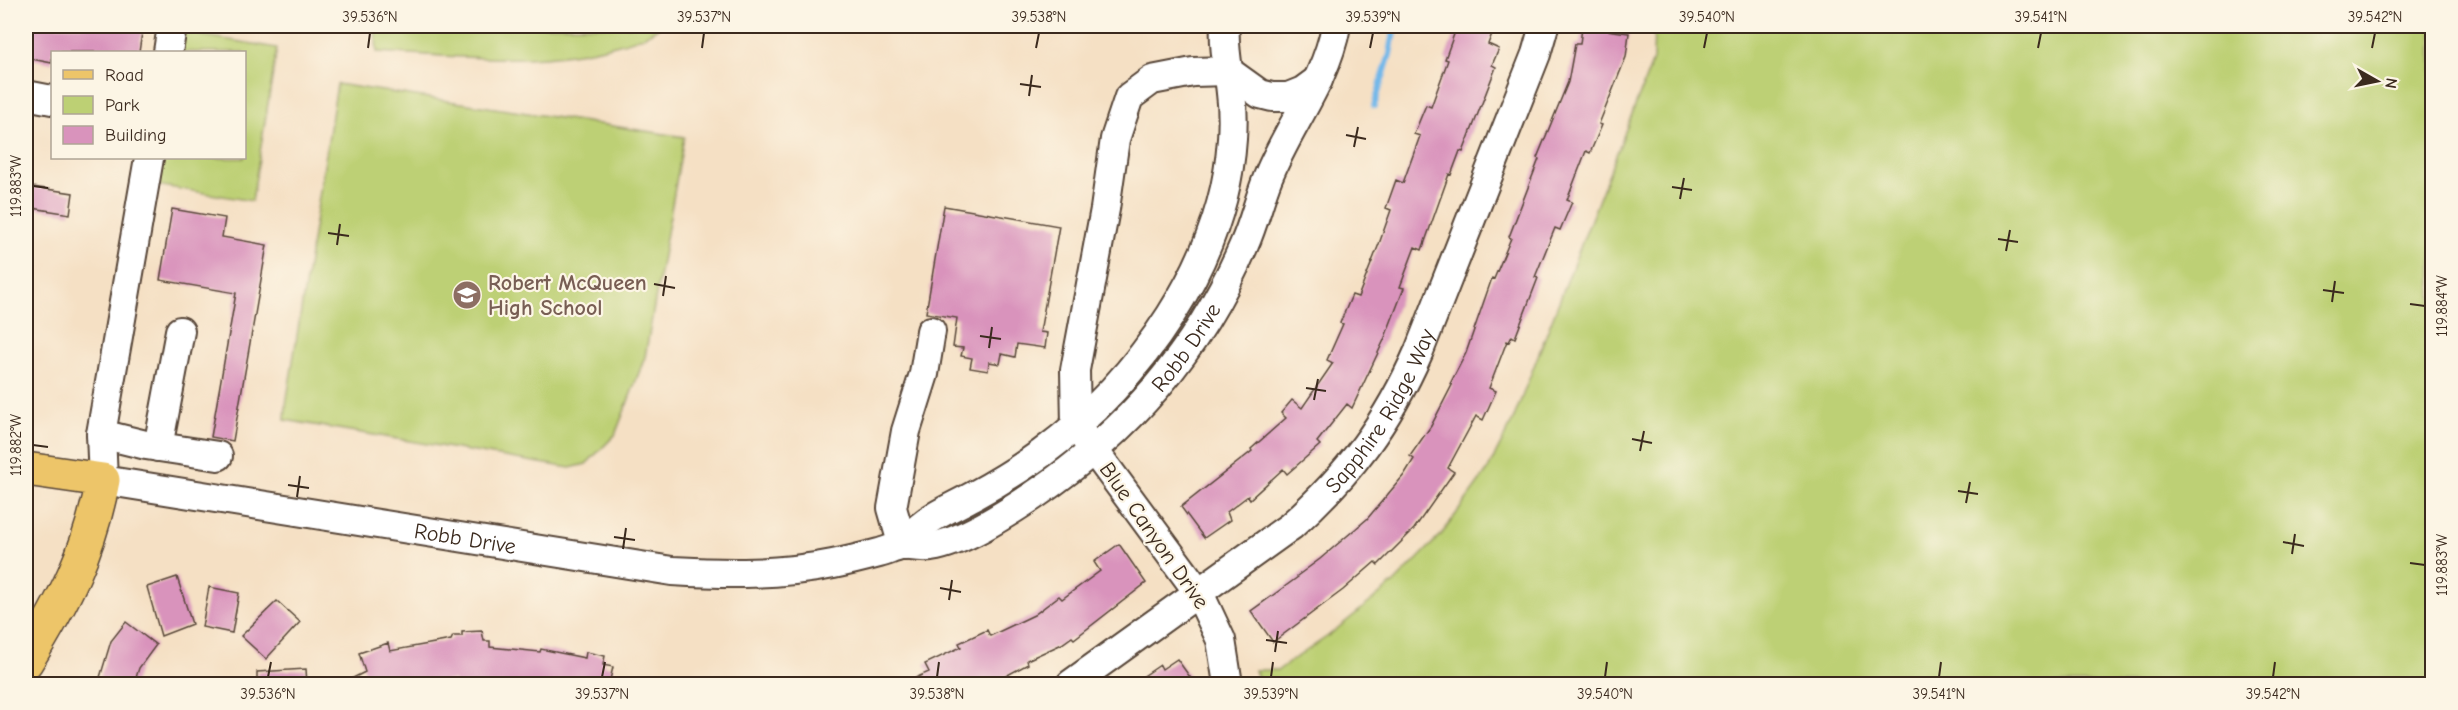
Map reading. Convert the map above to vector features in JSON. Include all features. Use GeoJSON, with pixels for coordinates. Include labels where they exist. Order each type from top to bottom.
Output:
{"type":"FeatureCollection","features":[{"type":"Feature","properties":{"kind":"main road","name":"Robb Drive"},"geometry":{"type":"LineString","coordinates":[[26,469],[102,480]]}},
{"type":"Feature","properties":{"kind":"main road"},"geometry":{"type":"LineString","coordinates":[[26,662],[50,623],[80,563],[95,520],[102,480]]}},
{"type":"Feature","properties":{"kind":"street"},"geometry":{"type":"LineString","coordinates":[[168,51],[172,26]]}},
{"type":"Feature","properties":{"kind":"street","name":"Robb Drive"},"geometry":{"type":"LineString","coordinates":[[903,546],[924,522],[1022,468],[1076,426],[1147,351],[1167,322],[1203,253],[1218,213],[1228,168],[1232,116],[1225,26]]}},
{"type":"Feature","properties":{"kind":"street","name":"Robb Drive"},"geometry":{"type":"LineString","coordinates":[[102,480],[672,572],[726,574],[777,572],[834,564],[903,546],[931,547],[966,534],[1021,504],[1095,450],[1123,425],[1174,367],[1212,307],[1245,243],[1267,178],[1318,80],[1336,26]]}},
{"type":"Feature","properties":{"kind":"street","name":"Sapphire Ridge Way"},"geometry":{"type":"LineString","coordinates":[[1071,684],[1291,526],[1324,496],[1354,463],[1380,427],[1419,351],[1541,42],[1544,26]]}},
{"type":"Feature","properties":{"kind":"street"},"geometry":{"type":"LineString","coordinates":[[1076,426],[1075,370],[1105,209],[1115,139],[1129,97],[1152,80],[1193,72],[1228,71],[1260,94],[1272,96],[1288,97],[1303,91],[1318,80]]}},
{"type":"Feature","properties":{"kind":"street"},"geometry":{"type":"LineString","coordinates":[[26,95],[51,100]]}},
{"type":"Feature","properties":{"kind":"street"},"geometry":{"type":"LineString","coordinates":[[102,480],[101,434],[149,159]]}},
{"type":"Feature","properties":{"kind":"street"},"geometry":{"type":"LineString","coordinates":[[158,447],[180,331]]}},
{"type":"Feature","properties":{"kind":"street"},"geometry":{"type":"LineString","coordinates":[[903,546],[892,508],[906,431],[924,374],[931,331]]}},
{"type":"Feature","properties":{"kind":"street","name":"Blue Canyon Drive"},"geometry":{"type":"LineString","coordinates":[[1076,426],[1199,593],[1221,640],[1228,684]]}},
{"type":"Feature","properties":{"kind":"street"},"geometry":{"type":"LineString","coordinates":[[101,434],[158,447],[218,456]]}},
{"type":"Feature","properties":{"kind":"green space"},"geometry":{"type":"Polygon","coordinates":[[[375,26],[660,26],[633,40],[586,52],[527,58],[497,58],[377,52],[375,26]]]}},
{"type":"Feature","properties":{"kind":"green space"},"geometry":{"type":"Polygon","coordinates":[[[1654,26],[2432,26],[2432,684],[1260,684],[1255,670],[1278,670],[1328,636],[1395,582],[1441,535],[1487,471],[1513,420],[1653,60],[1654,26]]]}},
{"type":"Feature","properties":{"kind":"green space"},"geometry":{"type":"Polygon","coordinates":[[[181,32],[277,48],[252,201],[156,185],[160,159],[246,159],[246,51],[178,51],[181,32]]]}},
{"type":"Feature","properties":{"kind":"green space"},"geometry":{"type":"Polygon","coordinates":[[[337,84],[684,137],[645,357],[615,435],[586,464],[570,468],[285,420],[337,84]]]}},
{"type":"Feature","properties":{"kind":"building"},"geometry":{"type":"Polygon","coordinates":[[[26,26],[143,26],[139,51],[51,51],[51,63],[26,58],[26,26]]]}},
{"type":"Feature","properties":{"kind":"building"},"geometry":{"type":"Polygon","coordinates":[[[1457,26],[1495,26],[1488,44],[1499,49],[1492,65],[1496,67],[1463,152],[1460,151],[1451,175],[1449,174],[1422,250],[1415,247],[1400,287],[1404,288],[1384,340],[1352,408],[1347,404],[1317,442],[1320,445],[1287,474],[1283,469],[1250,499],[1248,496],[1227,512],[1230,520],[1204,538],[1181,507],[1252,451],[1251,449],[1286,418],[1281,413],[1292,400],[1302,408],[1333,363],[1327,360],[1343,324],[1340,323],[1352,295],[1358,297],[1379,244],[1391,210],[1386,208],[1396,180],[1403,183],[1420,136],[1414,134],[1426,105],[1431,107],[1448,60],[1445,59],[1457,26]]]}},
{"type":"Feature","properties":{"kind":"building"},"geometry":{"type":"Polygon","coordinates":[[[1582,27],[1629,33],[1626,57],[1599,124],[1602,125],[1590,153],[1586,151],[1567,200],[1572,202],[1560,230],[1555,228],[1535,277],[1538,278],[1515,338],[1512,336],[1509,342],[1507,341],[1489,388],[1496,391],[1483,420],[1476,416],[1448,468],[1454,472],[1414,529],[1378,565],[1375,562],[1343,590],[1273,642],[1251,611],[1298,577],[1367,519],[1404,475],[1414,459],[1410,456],[1431,426],[1452,385],[1450,384],[1466,353],[1492,278],[1494,279],[1511,238],[1509,237],[1539,159],[1537,158],[1568,82],[1575,44],[1580,44],[1582,27]]]}},
{"type":"Feature","properties":{"kind":"building"},"geometry":{"type":"Polygon","coordinates":[[[26,186],[73,193],[70,214],[26,207],[26,186]]]}},
{"type":"Feature","properties":{"kind":"building"},"geometry":{"type":"Polygon","coordinates":[[[944,206],[1059,226],[1040,332],[1047,333],[1045,348],[1017,344],[1015,357],[1002,354],[1000,364],[989,362],[988,371],[970,368],[972,358],[961,356],[963,348],[953,347],[957,318],[926,313],[944,206]]]}},
{"type":"Feature","properties":{"kind":"building"},"geometry":{"type":"Polygon","coordinates":[[[172,209],[225,218],[222,237],[267,245],[233,441],[211,437],[236,293],[160,280],[172,209]]]}},
{"type":"Feature","properties":{"kind":"building"},"geometry":{"type":"Polygon","coordinates":[[[1119,544],[1146,583],[1074,639],[1072,637],[1027,660],[1028,664],[991,684],[902,684],[929,672],[925,664],[961,647],[959,643],[987,630],[990,636],[1034,615],[1059,596],[1062,599],[1100,571],[1094,562],[1119,544]]]}},
{"type":"Feature","properties":{"kind":"building"},"geometry":{"type":"Polygon","coordinates":[[[177,577],[192,624],[161,636],[147,587],[177,577]]]}},
{"type":"Feature","properties":{"kind":"building"},"geometry":{"type":"Polygon","coordinates":[[[209,587],[239,593],[232,633],[202,627],[209,587]]]}},
{"type":"Feature","properties":{"kind":"building"},"geometry":{"type":"Polygon","coordinates":[[[277,601],[300,622],[266,659],[241,636],[277,601]]]}},
{"type":"Feature","properties":{"kind":"building"},"geometry":{"type":"Polygon","coordinates":[[[126,622],[156,645],[139,668],[134,684],[98,684],[111,641],[126,622]]]}},
{"type":"Feature","properties":{"kind":"building"},"geometry":{"type":"Polygon","coordinates":[[[482,631],[484,641],[490,641],[490,647],[540,652],[541,649],[585,658],[586,652],[605,656],[603,665],[613,667],[609,684],[454,684],[454,680],[431,684],[341,684],[365,672],[359,653],[388,643],[390,651],[451,640],[453,636],[462,636],[462,632],[482,631]]]}},
{"type":"Feature","properties":{"kind":"building"},"geometry":{"type":"Polygon","coordinates":[[[1177,659],[1195,684],[1132,684],[1160,665],[1162,669],[1177,659]]]}},
{"type":"Feature","properties":{"kind":"building"},"geometry":{"type":"Polygon","coordinates":[[[306,669],[307,684],[257,684],[257,672],[306,669]]]}},
{"type":"Feature","properties":{"kind":"waterway"},"geometry":{"type":"LineString","coordinates":[[1374,106],[1390,54],[1395,26]]}},
{"type":"Feature","properties":{"kind":"place","name":"Robert McQueen High School"},"geometry":{"type":"Point","coordinates":[467,295]}}]}
